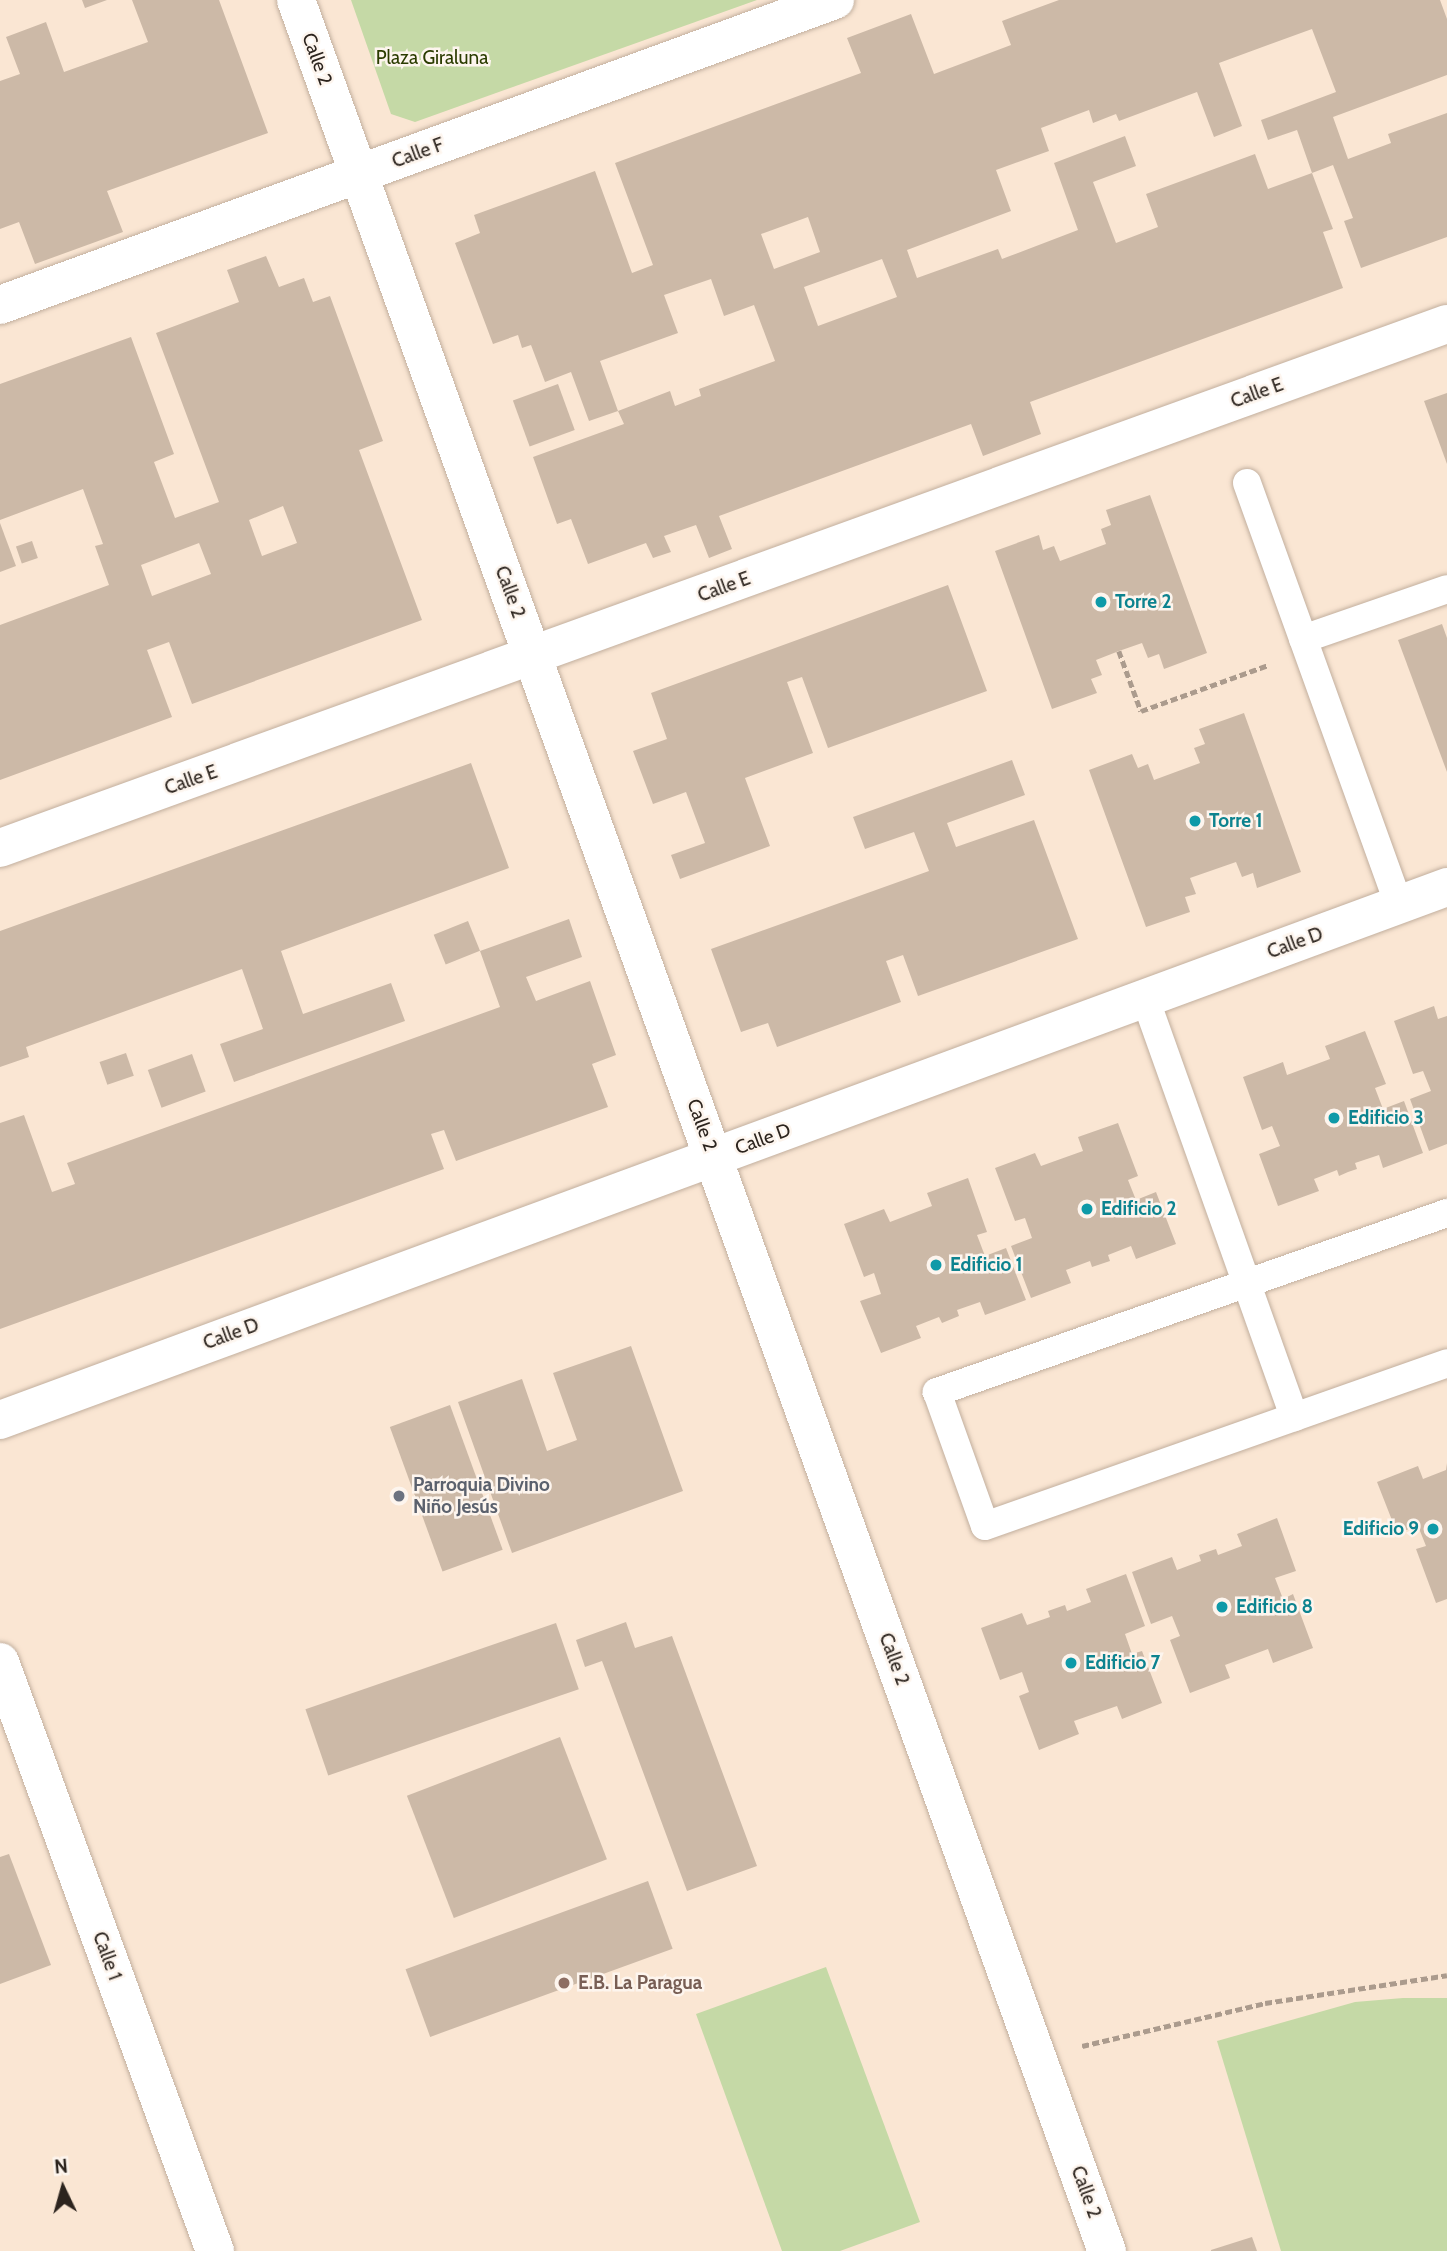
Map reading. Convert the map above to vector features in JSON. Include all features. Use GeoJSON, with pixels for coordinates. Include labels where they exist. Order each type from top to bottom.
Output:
{"type":"FeatureCollection","features":[{"type":"Feature","properties":{"kind":"street","name":"Calle 2"},"geometry":{"type":"LineString","coordinates":[[296,0],[1107,2251]]}},
{"type":"Feature","properties":{"kind":"street","name":"Calle F"},"geometry":{"type":"LineString","coordinates":[[0,305],[835,0]]}},
{"type":"Feature","properties":{"kind":"street","name":"Calle E"},"geometry":{"type":"LineString","coordinates":[[0,848],[1447,324]]}},
{"type":"Feature","properties":{"kind":"street","name":"Calle D"},"geometry":{"type":"LineString","coordinates":[[0,1420],[1447,887]]}},
{"type":"Feature","properties":{"kind":"street","name":"Calle 1"},"geometry":{"type":"LineString","coordinates":[[0,1662],[215,2251]]}},
{"type":"Feature","properties":{"kind":"lane"},"geometry":{"type":"LineString","coordinates":[[1247,483],[1399,905]]}},
{"type":"Feature","properties":{"kind":"lane"},"geometry":{"type":"LineString","coordinates":[[1305,645],[1447,589]]}},
{"type":"Feature","properties":{"kind":"lane"},"geometry":{"type":"LineString","coordinates":[[1145,998],[1294,1417]]}},
{"type":"Feature","properties":{"kind":"lane"},"geometry":{"type":"LineString","coordinates":[[1447,1213],[937,1392],[985,1526],[1447,1363]]}},
{"type":"Feature","properties":{"kind":"path"},"geometry":{"type":"LineString","coordinates":[[1119,651],[1141,711],[1305,645]]}},
{"type":"Feature","properties":{"kind":"path"},"geometry":{"type":"LineString","coordinates":[[1037,2056],[1265,2003],[1447,1975]]}},
{"type":"Feature","properties":{"kind":"green space","name":"Plaza Giraluna"},"geometry":{"type":"Polygon","coordinates":[[[351,0],[757,0],[415,122],[391,114],[351,0]]]}},
{"type":"Feature","properties":{"kind":"green space"},"geometry":{"type":"Polygon","coordinates":[[[826,1967],[920,2222],[840,2251],[782,2251],[696,2014],[826,1967]]]}},
{"type":"Feature","properties":{"kind":"green space"},"geometry":{"type":"Polygon","coordinates":[[[1447,1998],[1447,2251],[1281,2251],[1217,2041],[1355,2002],[1447,1998]]]}},
{"type":"Feature","properties":{"kind":"building"},"geometry":{"type":"Polygon","coordinates":[[[82,0],[107,0],[85,8],[82,0]]]}},
{"type":"Feature","properties":{"kind":"building"},"geometry":{"type":"Polygon","coordinates":[[[132,0],[219,0],[268,133],[107,191],[123,232],[35,264],[19,222],[0,229],[0,81],[20,74],[6,37],[46,22],[64,72],[148,42],[132,0]]]}},
{"type":"Feature","properties":{"kind":"building"},"geometry":{"type":"Polygon","coordinates":[[[1059,0],[1440,0],[1447,19],[1447,75],[1333,117],[1348,159],[1391,143],[1388,134],[1447,113],[1447,237],[1361,268],[1344,221],[1353,218],[1333,165],[1312,173],[1333,229],[1323,232],[1343,288],[1030,402],[1041,434],[983,456],[971,424],[719,516],[732,549],[709,558],[696,525],[664,536],[671,552],[653,558],[646,543],[588,564],[571,519],[557,524],[533,457],[624,424],[618,411],[589,421],[571,372],[545,382],[531,345],[522,348],[518,335],[493,344],[455,243],[480,233],[474,215],[595,171],[632,273],[653,265],[615,163],[861,73],[847,38],[911,14],[934,74],[1011,45],[1002,21],[1059,0]],[[1312,29],[1219,63],[1242,126],[1214,137],[1197,92],[1119,121],[1116,114],[1093,123],[1089,110],[1041,128],[1049,151],[996,170],[1011,211],[907,250],[917,278],[998,249],[1002,259],[1078,230],[1054,163],[1125,136],[1136,166],[1093,182],[1116,243],[1158,227],[1146,194],[1255,154],[1268,189],[1312,173],[1297,130],[1268,140],[1261,120],[1336,92],[1312,29]],[[808,217],[761,234],[774,269],[820,252],[808,217]],[[882,259],[804,287],[818,326],[897,297],[882,259]],[[711,279],[664,295],[678,333],[600,361],[618,411],[670,391],[675,406],[701,396],[699,389],[775,361],[754,305],[724,316],[711,279]]]}},
{"type":"Feature","properties":{"kind":"building"},"geometry":{"type":"Polygon","coordinates":[[[266,256],[279,287],[304,278],[313,302],[330,296],[383,441],[359,450],[422,620],[192,704],[169,642],[147,650],[172,717],[0,780],[0,625],[109,585],[95,546],[103,544],[83,489],[0,520],[0,384],[131,337],[174,454],[154,462],[175,518],[219,502],[156,333],[239,302],[227,270],[266,256]],[[283,506],[249,520],[262,556],[297,543],[283,506]],[[199,543],[141,565],[152,596],[211,574],[199,543]]]}},
{"type":"Feature","properties":{"kind":"building"},"geometry":{"type":"Polygon","coordinates":[[[558,384],[575,430],[530,446],[513,400],[558,384]]]}},
{"type":"Feature","properties":{"kind":"building"},"geometry":{"type":"Polygon","coordinates":[[[1447,393],[1447,464],[1424,401],[1447,393]]]}},
{"type":"Feature","properties":{"kind":"building","name":"Torre 2"},"geometry":{"type":"Polygon","coordinates":[[[1150,495],[1207,653],[1164,669],[1159,654],[1148,658],[1142,643],[1119,651],[1096,660],[1102,675],[1091,679],[1097,693],[1052,709],[995,551],[1039,535],[1043,550],[1054,546],[1060,561],[1106,544],[1101,529],[1111,525],[1106,510],[1150,495]]]}},
{"type":"Feature","properties":{"kind":"building"},"geometry":{"type":"Polygon","coordinates":[[[0,523],[16,566],[0,572],[0,523]]]}},
{"type":"Feature","properties":{"kind":"building"},"geometry":{"type":"Polygon","coordinates":[[[32,541],[38,558],[22,564],[16,547],[32,541]]]}},
{"type":"Feature","properties":{"kind":"building"},"geometry":{"type":"Polygon","coordinates":[[[948,585],[987,691],[828,748],[802,677],[787,682],[813,753],[745,778],[770,846],[680,879],[671,855],[705,843],[686,792],[653,804],[633,751],[667,739],[651,693],[948,585]]]}},
{"type":"Feature","properties":{"kind":"building"},"geometry":{"type":"Polygon","coordinates":[[[1442,624],[1447,638],[1447,772],[1398,640],[1442,624]]]}},
{"type":"Feature","properties":{"kind":"building","name":"Torre 1"},"geometry":{"type":"Polygon","coordinates":[[[1244,713],[1301,872],[1257,888],[1253,873],[1242,877],[1236,862],[1190,878],[1196,894],[1185,897],[1190,912],[1146,927],[1089,770],[1132,754],[1138,768],[1148,764],[1154,780],[1200,763],[1194,748],[1205,744],[1199,729],[1244,713]]]}},
{"type":"Feature","properties":{"kind":"building"},"geometry":{"type":"Polygon","coordinates":[[[1012,760],[1025,795],[947,823],[956,847],[1034,820],[1078,939],[918,996],[903,955],[886,961],[901,1002],[777,1047],[768,1023],[741,1032],[711,949],[929,871],[914,832],[865,849],[853,817],[1012,760]]]}},
{"type":"Feature","properties":{"kind":"building"},"geometry":{"type":"Polygon","coordinates":[[[471,763],[509,868],[281,951],[303,1014],[391,983],[405,1021],[234,1082],[220,1044],[263,1029],[242,969],[26,1047],[29,1057],[0,1067],[0,931],[471,763]]]}},
{"type":"Feature","properties":{"kind":"building"},"geometry":{"type":"Polygon","coordinates":[[[569,919],[582,957],[526,977],[536,1001],[590,981],[616,1055],[592,1064],[608,1107],[456,1161],[444,1130],[431,1134],[444,1169],[0,1329],[0,1123],[24,1115],[52,1192],[75,1184],[67,1163],[500,1007],[480,951],[569,919]]]}},
{"type":"Feature","properties":{"kind":"building"},"geometry":{"type":"Polygon","coordinates":[[[468,921],[480,951],[446,965],[434,935],[468,921]]]}},
{"type":"Feature","properties":{"kind":"building"},"geometry":{"type":"Polygon","coordinates":[[[1434,1006],[1438,1019],[1447,1016],[1447,1144],[1429,1151],[1410,1099],[1431,1091],[1423,1071],[1413,1074],[1394,1021],[1434,1006]]]}},
{"type":"Feature","properties":{"kind":"building","name":"Edificio 3"},"geometry":{"type":"Polygon","coordinates":[[[1365,1031],[1386,1084],[1375,1088],[1383,1109],[1404,1101],[1423,1153],[1383,1168],[1379,1155],[1355,1163],[1357,1169],[1339,1176],[1337,1170],[1314,1179],[1319,1191],[1278,1206],[1259,1154],[1280,1146],[1272,1126],[1262,1130],[1243,1077],[1283,1062],[1287,1075],[1330,1059],[1325,1046],[1365,1031]]]}},
{"type":"Feature","properties":{"kind":"building"},"geometry":{"type":"Polygon","coordinates":[[[126,1053],[134,1076],[107,1085],[100,1062],[126,1053]]]}},
{"type":"Feature","properties":{"kind":"building"},"geometry":{"type":"Polygon","coordinates":[[[192,1054],[206,1092],[162,1108],[148,1070],[192,1054]]]}},
{"type":"Feature","properties":{"kind":"building","name":"Edificio 2"},"geometry":{"type":"Polygon","coordinates":[[[1118,1123],[1138,1176],[1128,1180],[1136,1200],[1156,1192],[1176,1244],[1136,1259],[1131,1246],[1108,1255],[1110,1261],[1092,1267],[1090,1261],[1066,1270],[1071,1283],[1031,1298],[1011,1246],[1032,1238],[1025,1218],[1015,1221],[995,1168],[1035,1153],[1041,1166],[1083,1151],[1078,1137],[1118,1123]]]}},
{"type":"Feature","properties":{"kind":"building","name":"Edificio 1"},"geometry":{"type":"Polygon","coordinates":[[[968,1178],[987,1232],[977,1235],[985,1256],[1006,1248],[1026,1300],[985,1315],[980,1302],[957,1310],[959,1316],[942,1323],[939,1317],[916,1326],[921,1338],[881,1353],[860,1301],[881,1294],[874,1273],[864,1277],[844,1224],[884,1209],[890,1222],[932,1206],[927,1193],[968,1178]]]}},
{"type":"Feature","properties":{"kind":"building"},"geometry":{"type":"Polygon","coordinates":[[[631,1346],[683,1491],[512,1553],[458,1402],[522,1379],[547,1451],[577,1440],[553,1373],[631,1346]]]}},
{"type":"Feature","properties":{"kind":"building"},"geometry":{"type":"Polygon","coordinates":[[[450,1405],[503,1550],[443,1572],[390,1427],[450,1405]]]}},
{"type":"Feature","properties":{"kind":"building","name":"Edificio 9"},"geometry":{"type":"Polygon","coordinates":[[[1447,1463],[1447,1599],[1436,1603],[1416,1549],[1426,1546],[1418,1526],[1397,1533],[1377,1482],[1418,1466],[1423,1479],[1446,1470],[1447,1463]]]}},
{"type":"Feature","properties":{"kind":"building","name":"Edificio 8"},"geometry":{"type":"Polygon","coordinates":[[[1277,1518],[1296,1571],[1275,1578],[1283,1599],[1293,1594],[1313,1648],[1273,1663],[1268,1649],[1225,1665],[1230,1678],[1190,1693],[1170,1640],[1180,1636],[1172,1616],[1151,1624],[1132,1572],[1172,1557],[1177,1570],[1201,1561],[1199,1555],[1207,1552],[1216,1549],[1218,1555],[1242,1546],[1237,1534],[1277,1518]]]}},
{"type":"Feature","properties":{"kind":"building","name":"Edificio 7"},"geometry":{"type":"Polygon","coordinates":[[[1126,1574],[1145,1626],[1125,1634],[1132,1654],[1142,1651],[1162,1703],[1122,1719],[1117,1706],[1074,1721],[1079,1734],[1039,1750],[1019,1696],[1029,1692],[1022,1672],[1000,1680],[981,1628],[1022,1613],[1027,1625],[1050,1617],[1048,1611],[1065,1605],[1067,1611],[1091,1602],[1086,1589],[1126,1574]]]}},
{"type":"Feature","properties":{"kind":"building"},"geometry":{"type":"Polygon","coordinates":[[[626,1622],[635,1648],[672,1636],[757,1866],[687,1891],[602,1661],[585,1667],[576,1640],[626,1622]]]}},
{"type":"Feature","properties":{"kind":"building"},"geometry":{"type":"Polygon","coordinates":[[[556,1623],[579,1689],[328,1775],[305,1709],[556,1623]]]}},
{"type":"Feature","properties":{"kind":"building"},"geometry":{"type":"Polygon","coordinates":[[[560,1737],[607,1859],[454,1918],[407,1796],[560,1737]]]}},
{"type":"Feature","properties":{"kind":"building"},"geometry":{"type":"Polygon","coordinates":[[[9,1854],[51,1965],[0,1984],[0,1857],[9,1854]]]}},
{"type":"Feature","properties":{"kind":"building"},"geometry":{"type":"Polygon","coordinates":[[[648,1881],[673,1949],[430,2037],[406,1969],[648,1881]]]}},
{"type":"Feature","properties":{"kind":"building"},"geometry":{"type":"Polygon","coordinates":[[[1252,2237],[1257,2251],[1211,2251],[1211,2250],[1252,2237]]]}},
{"type":"Feature","properties":{"kind":"place","name":"Torre 2"},"geometry":{"type":"Point","coordinates":[1101,602]}},
{"type":"Feature","properties":{"kind":"place","name":"Torre 1"},"geometry":{"type":"Point","coordinates":[1195,821]}},
{"type":"Feature","properties":{"kind":"place","name":"Edificio 3"},"geometry":{"type":"Point","coordinates":[1334,1118]}},
{"type":"Feature","properties":{"kind":"place","name":"Edificio 2"},"geometry":{"type":"Point","coordinates":[1087,1209]}},
{"type":"Feature","properties":{"kind":"place","name":"Edificio 1"},"geometry":{"type":"Point","coordinates":[936,1265]}},
{"type":"Feature","properties":{"kind":"place","name":"Parroquia Divino Niño Jesús"},"geometry":{"type":"Point","coordinates":[399,1496]}},
{"type":"Feature","properties":{"kind":"place","name":"Edificio 9"},"geometry":{"type":"Point","coordinates":[1433,1529]}},
{"type":"Feature","properties":{"kind":"place","name":"Edificio 8"},"geometry":{"type":"Point","coordinates":[1222,1607]}},
{"type":"Feature","properties":{"kind":"place","name":"Edificio 7"},"geometry":{"type":"Point","coordinates":[1071,1663]}},
{"type":"Feature","properties":{"kind":"place","name":"E.B. La Paragua"},"geometry":{"type":"Point","coordinates":[564,1983]}}]}
